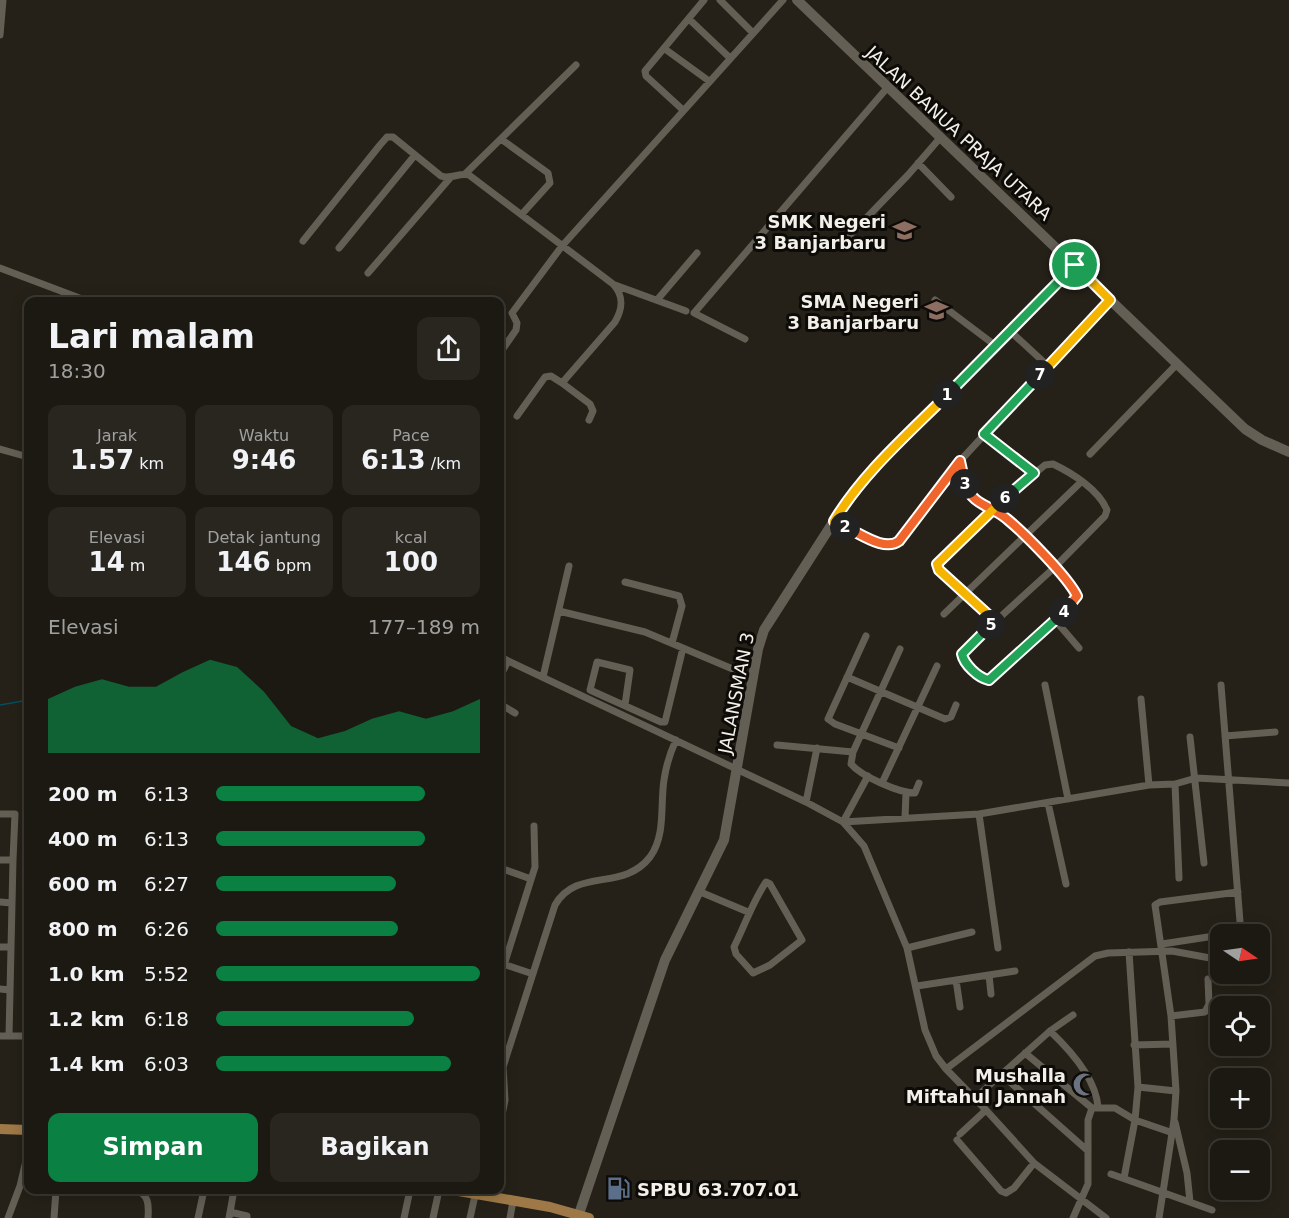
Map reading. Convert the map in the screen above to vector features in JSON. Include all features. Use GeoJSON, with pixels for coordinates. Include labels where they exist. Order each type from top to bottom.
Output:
{"type":"FeatureCollection","features":[{"type":"Feature","properties":{"kind":"main road"},"geometry":{"type":"LineString","coordinates":[[0,1129],[24,1131]]}},
{"type":"Feature","properties":{"kind":"main road"},"geometry":{"type":"LineString","coordinates":[[484,1194],[582,1217]]}},
{"type":"Feature","properties":{"kind":"street"},"geometry":{"type":"LineString","coordinates":[[0,35],[3,0]]}},
{"type":"Feature","properties":{"kind":"street"},"geometry":{"type":"LineString","coordinates":[[683,110],[645,73],[704,0]]}},
{"type":"Feature","properties":{"kind":"street"},"geometry":{"type":"LineString","coordinates":[[720,0],[753,33]]}},
{"type":"Feature","properties":{"kind":"street"},"geometry":{"type":"LineString","coordinates":[[504,347],[516,330],[517,323],[513,313],[562,246],[783,0]]}},
{"type":"Feature","properties":{"kind":"street","name":"JALAN BANUA PRAJA UTARA"},"geometry":{"type":"LineString","coordinates":[[797,0],[1245,429],[1262,440],[1289,452]]}},
{"type":"Feature","properties":{"kind":"street"},"geometry":{"type":"LineString","coordinates":[[689,19],[730,58]]}},
{"type":"Feature","properties":{"kind":"street"},"geometry":{"type":"LineString","coordinates":[[665,49],[709,81]]}},
{"type":"Feature","properties":{"kind":"street"},"geometry":{"type":"LineString","coordinates":[[303,241],[387,137],[397,139],[441,176],[451,177],[465,174],[576,65]]}},
{"type":"Feature","properties":{"kind":"street"},"geometry":{"type":"LineString","coordinates":[[745,339],[694,313],[887,88]]}},
{"type":"Feature","properties":{"kind":"street"},"geometry":{"type":"LineString","coordinates":[[845,240],[940,138]]}},
{"type":"Feature","properties":{"kind":"street"},"geometry":{"type":"LineString","coordinates":[[501,139],[548,173],[551,178],[550,183],[522,214]]}},
{"type":"Feature","properties":{"kind":"street"},"geometry":{"type":"LineString","coordinates":[[339,248],[415,155]]}},
{"type":"Feature","properties":{"kind":"street"},"geometry":{"type":"LineString","coordinates":[[918,163],[951,197]]}},
{"type":"Feature","properties":{"kind":"street"},"geometry":{"type":"LineString","coordinates":[[465,174],[522,214],[613,284],[686,311]]}},
{"type":"Feature","properties":{"kind":"street"},"geometry":{"type":"LineString","coordinates":[[368,273],[451,177]]}},
{"type":"Feature","properties":{"kind":"street"},"geometry":{"type":"LineString","coordinates":[[657,300],[697,253]]}},
{"type":"Feature","properties":{"kind":"street","name":"JALANSMAN 3"},"geometry":{"type":"LineString","coordinates":[[582,1217],[664,960],[724,840],[764,630],[848,499],[870,472],[1075,265]]}},
{"type":"Feature","properties":{"kind":"street"},"geometry":{"type":"LineString","coordinates":[[0,268],[80,297]]}},
{"type":"Feature","properties":{"kind":"street"},"geometry":{"type":"LineString","coordinates":[[562,383],[620,314],[622,299],[613,284]]}},
{"type":"Feature","properties":{"kind":"street"},"geometry":{"type":"LineString","coordinates":[[935,300],[996,346]]}},
{"type":"Feature","properties":{"kind":"street"},"geometry":{"type":"LineString","coordinates":[[834,521],[881,544],[896,544],[960,461],[1110,300]]}},
{"type":"Feature","properties":{"kind":"street"},"geometry":{"type":"LineString","coordinates":[[1011,332],[1048,366]]}},
{"type":"Feature","properties":{"kind":"street"},"geometry":{"type":"LineString","coordinates":[[1090,454],[1178,364]]}},
{"type":"Feature","properties":{"kind":"street"},"geometry":{"type":"LineString","coordinates":[[517,416],[545,377],[551,376],[590,404],[593,411],[589,420]]}},
{"type":"Feature","properties":{"kind":"street"},"geometry":{"type":"LineString","coordinates":[[984,434],[1034,473]]}},
{"type":"Feature","properties":{"kind":"street"},"geometry":{"type":"LineString","coordinates":[[0,449],[24,457]]}},
{"type":"Feature","properties":{"kind":"street"},"geometry":{"type":"LineString","coordinates":[[960,461],[963,479],[974,500],[991,509],[1006,518],[1055,567],[1077,596],[1017,657],[986,680],[963,660],[962,654],[1055,567],[1106,513],[1106,507],[1081,482],[1053,464],[1045,465],[991,509],[937,564],[939,570],[995,621]]}},
{"type":"Feature","properties":{"kind":"street"},"geometry":{"type":"LineString","coordinates":[[944,614],[1081,482]]}},
{"type":"Feature","properties":{"kind":"street"},"geometry":{"type":"LineString","coordinates":[[543,677],[569,566]]}},
{"type":"Feature","properties":{"kind":"street"},"geometry":{"type":"LineString","coordinates":[[625,582],[679,596],[682,606],[672,643]]}},
{"type":"Feature","properties":{"kind":"street"},"geometry":{"type":"LineString","coordinates":[[559,611],[645,632],[754,678]]}},
{"type":"Feature","properties":{"kind":"street"},"geometry":{"type":"LineString","coordinates":[[1055,620],[1079,648]]}},
{"type":"Feature","properties":{"kind":"street"},"geometry":{"type":"LineString","coordinates":[[866,636],[828,719],[835,724],[899,748]]}},
{"type":"Feature","properties":{"kind":"street"},"geometry":{"type":"LineString","coordinates":[[625,705],[630,670],[597,662],[590,690],[625,705],[665,722],[682,648]]}},
{"type":"Feature","properties":{"kind":"street"},"geometry":{"type":"LineString","coordinates":[[900,649],[853,752],[851,764],[868,776],[906,793],[915,793],[918,783]]}},
{"type":"Feature","properties":{"kind":"street"},"geometry":{"type":"LineString","coordinates":[[504,659],[806,802],[843,822],[864,846],[907,948],[925,1030],[936,1056],[1034,1163],[1106,1218]]}},
{"type":"Feature","properties":{"kind":"street"},"geometry":{"type":"LineString","coordinates":[[504,669],[508,661]]}},
{"type":"Feature","properties":{"kind":"street"},"geometry":{"type":"LineString","coordinates":[[882,783],[937,666]]}},
{"type":"Feature","properties":{"kind":"street"},"geometry":{"type":"LineString","coordinates":[[847,677],[948,719],[956,705]]}},
{"type":"Feature","properties":{"kind":"street"},"geometry":{"type":"LineString","coordinates":[[1045,685],[1068,799]]}},
{"type":"Feature","properties":{"kind":"street"},"geometry":{"type":"LineString","coordinates":[[1221,685],[1240,924]]}},
{"type":"Feature","properties":{"kind":"street"},"geometry":{"type":"LineString","coordinates":[[1142,699],[1149,785]]}},
{"type":"Feature","properties":{"kind":"street"},"geometry":{"type":"LineString","coordinates":[[504,706],[515,713]]}},
{"type":"Feature","properties":{"kind":"street"},"geometry":{"type":"LineString","coordinates":[[1225,736],[1275,732]]}},
{"type":"Feature","properties":{"kind":"street"},"geometry":{"type":"LineString","coordinates":[[1190,737],[1204,863]]}},
{"type":"Feature","properties":{"kind":"street"},"geometry":{"type":"LineString","coordinates":[[504,1064],[552,913],[559,899],[566,891],[586,882],[626,876],[636,871],[650,856],[660,829],[664,779],[676,740]]}},
{"type":"Feature","properties":{"kind":"street"},"geometry":{"type":"LineString","coordinates":[[777,745],[853,752]]}},
{"type":"Feature","properties":{"kind":"street"},"geometry":{"type":"LineString","coordinates":[[806,802],[817,748]]}},
{"type":"Feature","properties":{"kind":"street"},"geometry":{"type":"LineString","coordinates":[[843,822],[868,776]]}},
{"type":"Feature","properties":{"kind":"street"},"geometry":{"type":"LineString","coordinates":[[843,822],[980,814],[1149,785],[1175,784],[1196,778],[1289,783]]}},
{"type":"Feature","properties":{"kind":"street"},"geometry":{"type":"LineString","coordinates":[[1175,784],[1179,878]]}},
{"type":"Feature","properties":{"kind":"street"},"geometry":{"type":"LineString","coordinates":[[905,818],[906,793]]}},
{"type":"Feature","properties":{"kind":"street"},"geometry":{"type":"LineString","coordinates":[[1048,803],[1066,884]]}},
{"type":"Feature","properties":{"kind":"street"},"geometry":{"type":"LineString","coordinates":[[0,814],[15,814],[9,1036]]}},
{"type":"Feature","properties":{"kind":"street"},"geometry":{"type":"LineString","coordinates":[[980,814],[998,948]]}},
{"type":"Feature","properties":{"kind":"street"},"geometry":{"type":"LineString","coordinates":[[504,958],[535,867],[534,826]]}},
{"type":"Feature","properties":{"kind":"street"},"geometry":{"type":"LineString","coordinates":[[0,860],[13,860]]}},
{"type":"Feature","properties":{"kind":"street"},"geometry":{"type":"LineString","coordinates":[[504,869],[531,879]]}},
{"type":"Feature","properties":{"kind":"street"},"geometry":{"type":"LineString","coordinates":[[768,882],[800,934],[801,942],[770,965],[756,972],[750,972],[736,954],[734,947],[745,929],[748,912],[768,882]]}},
{"type":"Feature","properties":{"kind":"street"},"geometry":{"type":"LineString","coordinates":[[698,891],[748,912]]}},
{"type":"Feature","properties":{"kind":"street"},"geometry":{"type":"LineString","coordinates":[[1159,1218],[1173,1133],[1176,1091],[1171,1016],[1155,904],[1238,892]]}},
{"type":"Feature","properties":{"kind":"street"},"geometry":{"type":"LineString","coordinates":[[0,902],[12,903]]}},
{"type":"Feature","properties":{"kind":"street"},"geometry":{"type":"LineString","coordinates":[[907,948],[972,932]]}},
{"type":"Feature","properties":{"kind":"street"},"geometry":{"type":"LineString","coordinates":[[946,1069],[1095,956],[1108,952],[1129,952],[1162,947],[1210,937]]}},
{"type":"Feature","properties":{"kind":"street"},"geometry":{"type":"LineString","coordinates":[[0,947],[11,948]]}},
{"type":"Feature","properties":{"kind":"street"},"geometry":{"type":"LineString","coordinates":[[1162,947],[1210,958]]}},
{"type":"Feature","properties":{"kind":"street"},"geometry":{"type":"LineString","coordinates":[[1124,1178],[1135,1120],[1138,1087],[1129,952]]}},
{"type":"Feature","properties":{"kind":"street"},"geometry":{"type":"LineString","coordinates":[[504,965],[533,974]]}},
{"type":"Feature","properties":{"kind":"street"},"geometry":{"type":"LineString","coordinates":[[917,986],[1015,971]]}},
{"type":"Feature","properties":{"kind":"street"},"geometry":{"type":"LineString","coordinates":[[989,975],[991,994]]}},
{"type":"Feature","properties":{"kind":"street"},"geometry":{"type":"LineString","coordinates":[[1171,1016],[1205,1012],[1209,1004],[1208,979]]}},
{"type":"Feature","properties":{"kind":"street"},"geometry":{"type":"LineString","coordinates":[[956,980],[960,1007]]}},
{"type":"Feature","properties":{"kind":"street"},"geometry":{"type":"LineString","coordinates":[[0,989],[10,990]]}},
{"type":"Feature","properties":{"kind":"street"},"geometry":{"type":"LineString","coordinates":[[975,1098],[1050,1030],[1073,1015]]}},
{"type":"Feature","properties":{"kind":"street"},"geometry":{"type":"LineString","coordinates":[[1050,1030],[1064,1044],[1084,1072],[1097,1097],[1095,1108],[1089,1114],[1089,1175],[1083,1199],[1073,1218]]}},
{"type":"Feature","properties":{"kind":"street"},"geometry":{"type":"LineString","coordinates":[[0,1036],[24,1036]]}},
{"type":"Feature","properties":{"kind":"street"},"geometry":{"type":"LineString","coordinates":[[1134,1045],[1173,1044]]}},
{"type":"Feature","properties":{"kind":"street"},"geometry":{"type":"LineString","coordinates":[[1025,1053],[1095,1108],[1115,1108],[1135,1120],[1173,1133]]}},
{"type":"Feature","properties":{"kind":"street"},"geometry":{"type":"LineString","coordinates":[[1001,1074],[1088,1151]]}},
{"type":"Feature","properties":{"kind":"street"},"geometry":{"type":"LineString","coordinates":[[504,1087],[504,1111]]}},
{"type":"Feature","properties":{"kind":"street"},"geometry":{"type":"LineString","coordinates":[[1138,1087],[1176,1091]]}},
{"type":"Feature","properties":{"kind":"street"},"geometry":{"type":"LineString","coordinates":[[987,1110],[959,1137],[1001,1191],[1006,1193],[1014,1188],[1034,1163]]}},
{"type":"Feature","properties":{"kind":"street"},"geometry":{"type":"LineString","coordinates":[[1174,1120],[1185,1162],[1190,1202]]}},
{"type":"Feature","properties":{"kind":"street"},"geometry":{"type":"LineString","coordinates":[[8,1218],[24,1169]]}},
{"type":"Feature","properties":{"kind":"street"},"geometry":{"type":"LineString","coordinates":[[1111,1174],[1212,1210]]}},
{"type":"Feature","properties":{"kind":"street"},"geometry":{"type":"LineString","coordinates":[[54,1218],[56,1194]]}},
{"type":"Feature","properties":{"kind":"street"},"geometry":{"type":"LineString","coordinates":[[144,1194],[150,1204],[148,1218]]}},
{"type":"Feature","properties":{"kind":"street"},"geometry":{"type":"LineString","coordinates":[[198,1218],[203,1194]]}},
{"type":"Feature","properties":{"kind":"street"},"geometry":{"type":"LineString","coordinates":[[233,1194],[229,1215],[255,1218]]}},
{"type":"Feature","properties":{"kind":"street"},"geometry":{"type":"LineString","coordinates":[[404,1218],[409,1194]]}},
{"type":"Feature","properties":{"kind":"street"},"geometry":{"type":"LineString","coordinates":[[433,1218],[437,1194]]}},
{"type":"Feature","properties":{"kind":"street"},"geometry":{"type":"LineString","coordinates":[[470,1218],[476,1194]]}},
{"type":"Feature","properties":{"kind":"street"},"geometry":{"type":"LineString","coordinates":[[510,1218],[513,1201]]}},
{"type":"Feature","properties":{"kind":"waterway"},"geometry":{"type":"LineString","coordinates":[[0,705],[24,701]]}},
{"type":"Feature","properties":{"kind":"place","name":"SMK Negeri 3 Banjarbaru"},"geometry":{"type":"Point","coordinates":[904,231]}},
{"type":"Feature","properties":{"kind":"place","name":"SMA Negeri 3 Banjarbaru"},"geometry":{"type":"Point","coordinates":[937,311]}},
{"type":"Feature","properties":{"kind":"place","name":"Mushalla Miftahul Jannah"},"geometry":{"type":"Point","coordinates":[1084,1085]}},
{"type":"Feature","properties":{"kind":"place","name":"SPBU 63.707.01"},"geometry":{"type":"Point","coordinates":[619,1189]}},
{"type":"Feature","properties":{"kind":"route"},"geometry":{"type":"LineString","coordinates":[[1075,265],[870,472],[834,521],[881,544],[896,544],[960,461],[963,479],[974,500],[982,506],[991,509],[1006,518],[1055,567],[1077,596],[1076,600],[1017,657],[986,680],[982,679],[963,660],[962,654],[995,621],[939,570],[937,564],[991,509],[1034,473],[984,434],[1110,300],[1075,265]]}}]}
